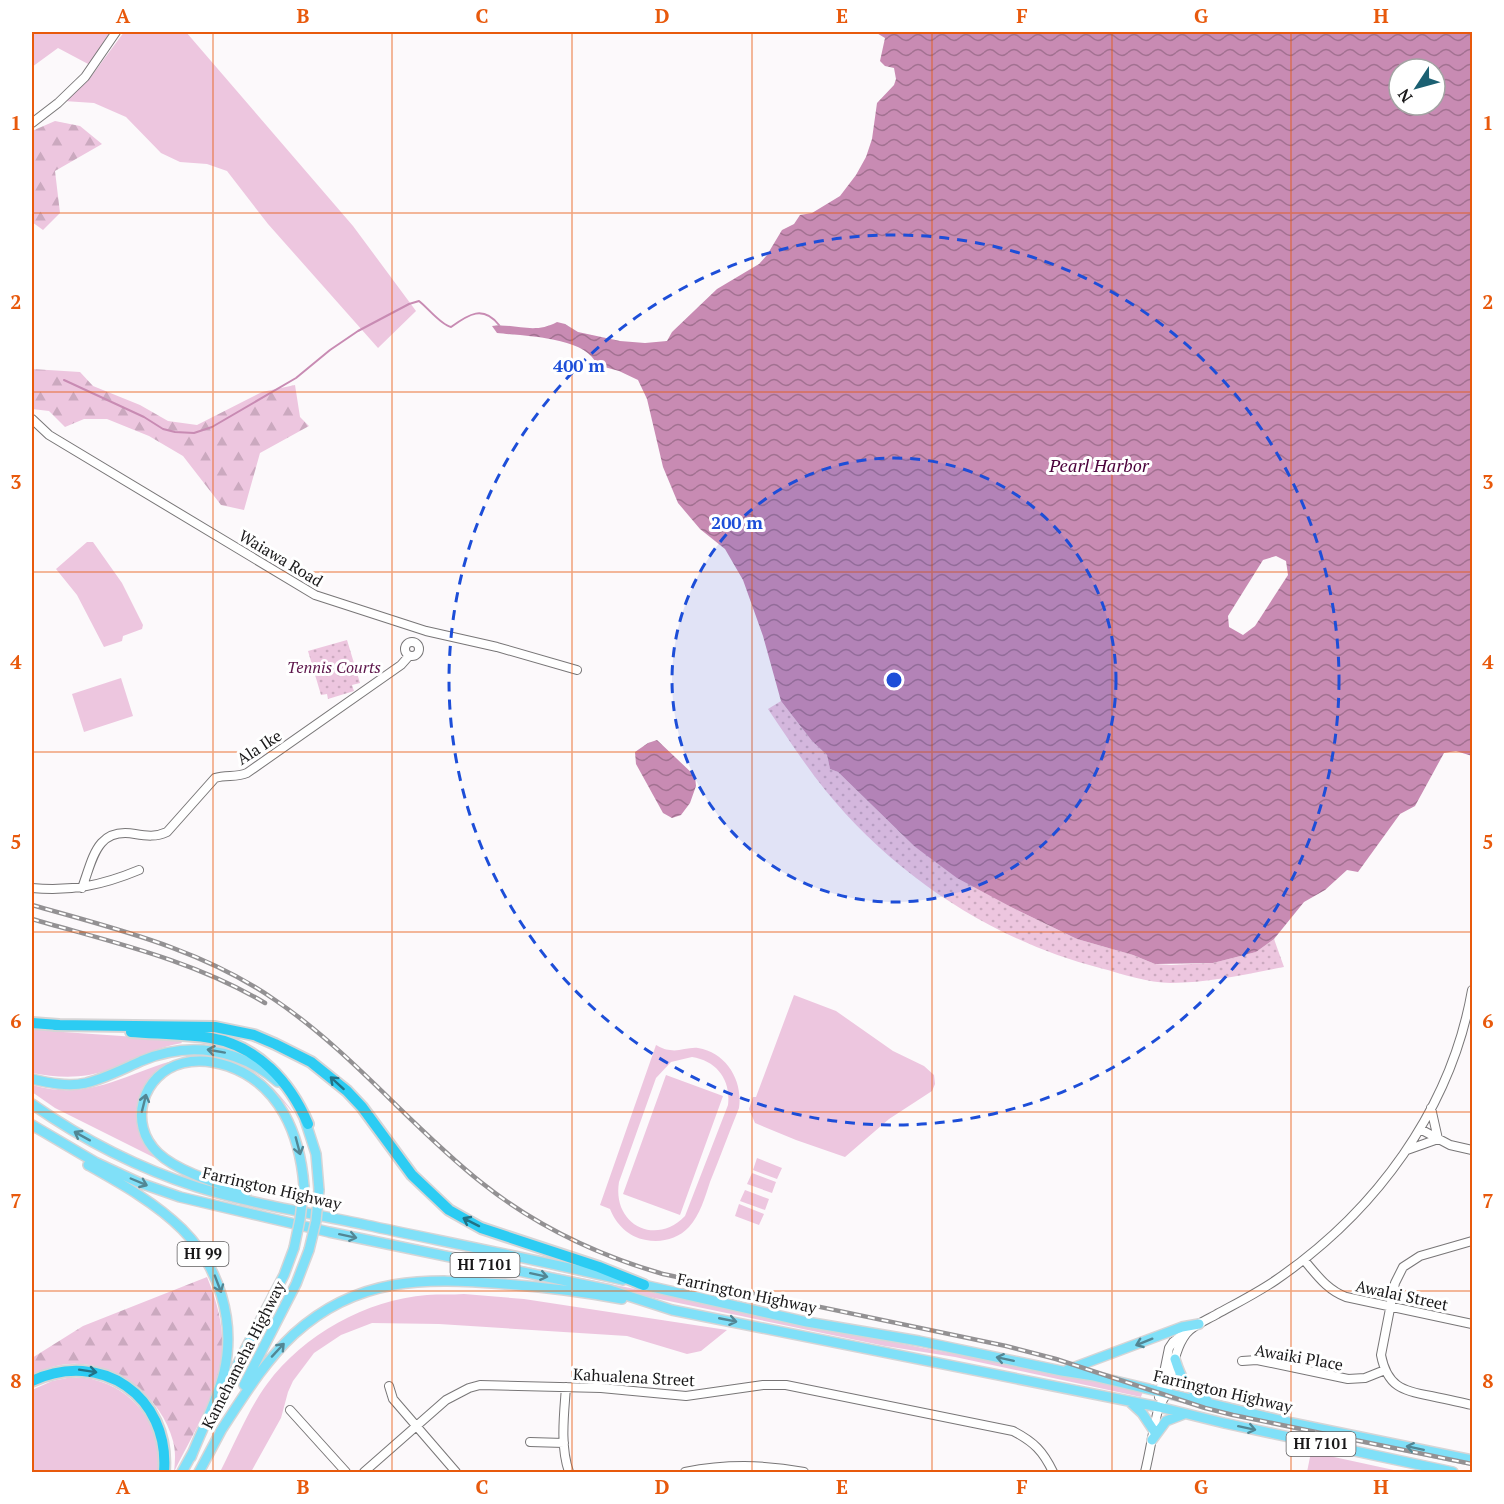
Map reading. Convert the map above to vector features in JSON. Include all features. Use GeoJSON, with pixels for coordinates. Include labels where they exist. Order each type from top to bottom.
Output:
{"type":"FeatureCollection","features":[{"type":"Feature","properties":{"kind":"highway"},"geometry":{"type":"LineString","coordinates":[[32,1023],[206,1037],[236,1046],[261,1059],[277,1072],[300,1106],[308,1124]]}},
{"type":"Feature","properties":{"kind":"highway"},"geometry":{"type":"LineString","coordinates":[[54,1025],[215,1027],[254,1035],[275,1044],[311,1062],[347,1091],[362,1107],[412,1175],[449,1210],[490,1231],[599,1267],[644,1285]]}},
{"type":"Feature","properties":{"kind":"highway"},"geometry":{"type":"LineString","coordinates":[[32,1381],[52,1373],[81,1370],[104,1375],[126,1385],[144,1401],[158,1423],[164,1449],[164,1473]]}},
{"type":"Feature","properties":{"kind":"main road","name":"Kamehameha Highway"},"geometry":{"type":"LineString","coordinates":[[32,1079],[54,1084],[85,1083],[174,1050],[214,1050],[240,1058],[269,1075],[289,1095],[308,1124],[316,1154],[319,1190],[316,1221],[309,1250],[290,1298],[199,1473]]}},
{"type":"Feature","properties":{"kind":"main road"},"geometry":{"type":"LineString","coordinates":[[191,1457],[284,1275],[294,1248],[304,1186],[298,1146],[288,1119],[275,1099],[254,1079],[220,1064],[206,1061],[175,1065],[158,1076],[147,1091],[141,1109],[142,1129],[152,1146],[166,1159],[230,1188],[296,1211]]}},
{"type":"Feature","properties":{"kind":"main road","name":"Farrington Highway"},"geometry":{"type":"LineString","coordinates":[[32,1104],[78,1134],[146,1168],[198,1187],[296,1211],[552,1264],[807,1322],[919,1341],[1094,1376],[1217,1406],[1473,1460]]}},
{"type":"Feature","properties":{"kind":"main road","name":"Farrington Highway"},"geometry":{"type":"LineString","coordinates":[[32,1127],[95,1162],[140,1183],[180,1197],[341,1234],[610,1290],[672,1310],[1159,1407],[1454,1473]]}},
{"type":"Feature","properties":{"kind":"main road","name":"HI 99"},"geometry":{"type":"LineString","coordinates":[[32,1127],[62,1150],[108,1176],[168,1217],[199,1249],[214,1275],[226,1315],[227,1356],[219,1390],[182,1473]]}},
{"type":"Feature","properties":{"kind":"main road"},"geometry":{"type":"LineString","coordinates":[[220,1432],[268,1361],[296,1333],[331,1308],[385,1286],[427,1280],[485,1282],[619,1298],[672,1310]]}},
{"type":"Feature","properties":{"kind":"main road"},"geometry":{"type":"LineString","coordinates":[[1062,1371],[1085,1365],[1182,1327],[1199,1324]]}},
{"type":"Feature","properties":{"kind":"main road"},"geometry":{"type":"LineString","coordinates":[[1174,1359],[1187,1386],[1217,1406]]}},
{"type":"Feature","properties":{"kind":"main road"},"geometry":{"type":"LineString","coordinates":[[1129,1401],[1142,1413],[1153,1436],[1166,1421],[1177,1416],[1190,1415]]}},
{"type":"Feature","properties":{"kind":"street"},"geometry":{"type":"LineString","coordinates":[[32,123],[58,103],[85,77],[116,32]]}},
{"type":"Feature","properties":{"kind":"street","name":"Waiawa Road"},"geometry":{"type":"LineString","coordinates":[[32,418],[50,435],[315,595],[426,631],[496,647],[577,670]]}},
{"type":"Feature","properties":{"kind":"street","name":"Ala Ike"},"geometry":{"type":"LineString","coordinates":[[82,888],[97,848],[109,836],[125,832],[150,837],[167,832],[215,778],[235,777],[247,773],[402,665],[410,656]]}},
{"type":"Feature","properties":{"kind":"street"},"geometry":{"type":"LineString","coordinates":[[32,888],[56,890],[82,888],[101,884],[139,870]]}},
{"type":"Feature","properties":{"kind":"street"},"geometry":{"type":"LineString","coordinates":[[1163,1392],[1169,1348],[1180,1336],[1266,1287],[1304,1260],[1353,1217],[1391,1173],[1431,1108],[1456,1050],[1473,990]]}},
{"type":"Feature","properties":{"kind":"street"},"geometry":{"type":"LineString","coordinates":[[1431,1108],[1438,1138]]}},
{"type":"Feature","properties":{"kind":"street"},"geometry":{"type":"LineString","coordinates":[[1420,1129],[1460,1148],[1473,1150]]}},
{"type":"Feature","properties":{"kind":"street"},"geometry":{"type":"LineString","coordinates":[[1407,1150],[1438,1138]]}},
{"type":"Feature","properties":{"kind":"street"},"geometry":{"type":"LineString","coordinates":[[1473,1241],[1420,1256],[1407,1263],[1395,1282],[1381,1355],[1385,1370],[1396,1385],[1403,1390],[1473,1405]]}},
{"type":"Feature","properties":{"kind":"street","name":"Awalai Street"},"geometry":{"type":"LineString","coordinates":[[1304,1260],[1323,1282],[1338,1294],[1473,1324]]}},
{"type":"Feature","properties":{"kind":"street"},"geometry":{"type":"LineString","coordinates":[[1145,1473],[1163,1392],[1186,1333]]}},
{"type":"Feature","properties":{"kind":"street","name":"Awaiki Place"},"geometry":{"type":"LineString","coordinates":[[1242,1361],[1257,1360],[1348,1379],[1365,1378],[1385,1370]]}},
{"type":"Feature","properties":{"kind":"street","name":"Kahualena Street"},"geometry":{"type":"LineString","coordinates":[[364,1473],[446,1400],[480,1385],[566,1387],[686,1396],[763,1385],[786,1385],[1013,1431],[1025,1437],[1045,1455],[1053,1473]]}},
{"type":"Feature","properties":{"kind":"street"},"geometry":{"type":"LineString","coordinates":[[389,1386],[393,1399],[456,1473]]}},
{"type":"Feature","properties":{"kind":"street"},"geometry":{"type":"LineString","coordinates":[[566,1387],[564,1443],[569,1473]]}},
{"type":"Feature","properties":{"kind":"street"},"geometry":{"type":"LineString","coordinates":[[290,1410],[346,1473]]}},
{"type":"Feature","properties":{"kind":"street"},"geometry":{"type":"LineString","coordinates":[[530,1442],[564,1443]]}},
{"type":"Feature","properties":{"kind":"street"},"geometry":{"type":"LineString","coordinates":[[685,1473],[729,1466],[767,1467],[804,1473]]}},
{"type":"Feature","properties":{"kind":"green space"},"geometry":{"type":"Polygon","coordinates":[[[32,32],[110,32],[90,65],[58,48],[32,67],[32,32]]]}},
{"type":"Feature","properties":{"kind":"green space"},"geometry":{"type":"Polygon","coordinates":[[[124,32],[186,32],[353,226],[416,311],[378,348],[268,224],[227,171],[207,164],[180,162],[161,153],[126,117],[94,103],[64,101],[90,78],[124,32]]]}},
{"type":"Feature","properties":{"kind":"green space"},"geometry":{"type":"Polygon","coordinates":[[[55,121],[80,126],[102,144],[55,171],[60,213],[43,230],[32,222],[32,131],[55,121]]]}},
{"type":"Feature","properties":{"kind":"green space"},"geometry":{"type":"Polygon","coordinates":[[[32,369],[80,372],[93,386],[140,405],[168,421],[197,425],[262,392],[295,385],[300,417],[309,426],[260,453],[244,510],[221,505],[183,456],[149,436],[107,419],[84,419],[65,427],[49,411],[32,409],[32,369]]]}},
{"type":"Feature","properties":{"kind":"green space"},"geometry":{"type":"Polygon","coordinates":[[[87,542],[93,542],[122,583],[143,625],[142,629],[123,636],[122,641],[104,647],[77,595],[56,569],[87,542]]]}},
{"type":"Feature","properties":{"kind":"green space","name":"Tennis Courts"},"geometry":{"type":"Polygon","coordinates":[[[347,640],[360,683],[352,685],[354,691],[328,699],[327,694],[321,695],[308,651],[347,640]]]}},
{"type":"Feature","properties":{"kind":"green space"},"geometry":{"type":"Polygon","coordinates":[[[121,678],[133,716],[84,732],[72,694],[121,678]]]}},
{"type":"Feature","properties":{"kind":"green space"},"geometry":{"type":"Polygon","coordinates":[[[781,701],[812,741],[827,755],[830,769],[838,772],[914,846],[1013,908],[1077,939],[1133,955],[1155,964],[1213,963],[1256,952],[1274,939],[1284,967],[1228,978],[1171,983],[1153,982],[1061,956],[985,923],[915,877],[853,822],[818,781],[768,709],[781,701]]]}},
{"type":"Feature","properties":{"kind":"green space"},"geometry":{"type":"Polygon","coordinates":[[[794,995],[836,1011],[893,1051],[924,1066],[934,1075],[935,1084],[932,1091],[889,1119],[845,1157],[755,1123],[749,1109],[753,1097],[756,1097],[794,995]]]}},
{"type":"Feature","properties":{"kind":"green space"},"geometry":{"type":"Polygon","coordinates":[[[32,1026],[63,1032],[180,1040],[182,1043],[154,1051],[101,1072],[72,1077],[52,1076],[32,1073],[32,1026]]]}},
{"type":"Feature","properties":{"kind":"green space"},"geometry":{"type":"Polygon","coordinates":[[[656,1045],[673,1050],[698,1048],[708,1051],[725,1062],[735,1078],[740,1098],[739,1108],[702,1206],[693,1222],[675,1237],[658,1241],[646,1240],[628,1233],[619,1225],[610,1209],[600,1205],[656,1045]],[[692,1057],[671,1062],[656,1078],[619,1182],[622,1209],[638,1226],[649,1230],[661,1230],[685,1216],[728,1105],[725,1080],[715,1067],[692,1057]]]}},
{"type":"Feature","properties":{"kind":"green space"},"geometry":{"type":"Polygon","coordinates":[[[188,1057],[223,1060],[250,1070],[273,1088],[295,1115],[269,1085],[251,1073],[221,1061],[163,1069],[144,1104],[139,1123],[146,1145],[155,1158],[55,1108],[32,1092],[32,1085],[74,1090],[93,1087],[188,1057]]]}},
{"type":"Feature","properties":{"kind":"green space"},"geometry":{"type":"Polygon","coordinates":[[[666,1075],[723,1096],[680,1215],[623,1194],[666,1075]]]}},
{"type":"Feature","properties":{"kind":"green space"},"geometry":{"type":"Polygon","coordinates":[[[757,1158],[782,1168],[777,1179],[753,1170],[757,1158]]]}},
{"type":"Feature","properties":{"kind":"green space"},"geometry":{"type":"Polygon","coordinates":[[[752,1173],[776,1182],[772,1193],[747,1184],[752,1173]]]}},
{"type":"Feature","properties":{"kind":"green space"},"geometry":{"type":"Polygon","coordinates":[[[745,1190],[769,1199],[765,1210],[740,1201],[745,1190]]]}},
{"type":"Feature","properties":{"kind":"green space"},"geometry":{"type":"Polygon","coordinates":[[[739,1204],[764,1214],[759,1225],[735,1216],[739,1204]]]}},
{"type":"Feature","properties":{"kind":"green space"},"geometry":{"type":"Polygon","coordinates":[[[351,1231],[1143,1391],[1141,1397],[955,1357],[885,1346],[351,1235],[351,1231]]]}},
{"type":"Feature","properties":{"kind":"green space"},"geometry":{"type":"Polygon","coordinates":[[[207,1277],[217,1306],[222,1332],[222,1356],[218,1378],[210,1400],[174,1472],[174,1445],[165,1420],[136,1386],[117,1374],[96,1366],[75,1364],[53,1367],[32,1376],[32,1358],[83,1326],[207,1277]]]}},
{"type":"Feature","properties":{"kind":"green space"},"geometry":{"type":"Polygon","coordinates":[[[464,1294],[524,1299],[727,1330],[701,1351],[687,1354],[627,1336],[439,1324],[372,1323],[341,1335],[314,1353],[293,1381],[281,1418],[251,1472],[220,1472],[267,1384],[282,1366],[318,1335],[359,1312],[381,1304],[427,1295],[464,1294]]]}},
{"type":"Feature","properties":{"kind":"green space"},"geometry":{"type":"Polygon","coordinates":[[[88,1378],[110,1385],[135,1403],[152,1428],[157,1442],[158,1472],[32,1472],[32,1390],[52,1381],[88,1378]]]}},
{"type":"Feature","properties":{"kind":"green space"},"geometry":{"type":"Polygon","coordinates":[[[1311,1452],[1403,1472],[1307,1472],[1311,1452]]]}},
{"type":"Feature","properties":{"kind":"water","name":"Pearl Harbor"},"geometry":{"type":"Polygon","coordinates":[[[875,32],[1472,32],[1472,756],[1456,751],[1444,753],[1415,806],[1400,814],[1358,872],[1347,870],[1325,890],[1304,902],[1274,939],[1256,952],[1213,963],[1155,964],[1133,955],[1077,939],[1013,908],[957,878],[914,846],[838,772],[830,769],[827,755],[812,741],[781,701],[763,636],[743,580],[725,549],[700,529],[678,503],[663,467],[647,399],[638,380],[619,371],[597,365],[591,356],[568,343],[497,333],[492,326],[540,328],[557,322],[578,332],[620,341],[645,343],[667,341],[672,332],[717,289],[759,264],[782,230],[794,224],[800,215],[812,213],[840,196],[856,175],[866,157],[872,139],[877,103],[894,85],[896,79],[894,68],[885,66],[880,61],[885,38],[875,32]]]}},
{"type":"Feature","properties":{"kind":"water"},"geometry":{"type":"Polygon","coordinates":[[[657,740],[695,776],[696,786],[690,803],[681,815],[672,818],[663,813],[636,764],[635,752],[657,740]]]}},
{"type":"Feature","properties":{"kind":"pier"},"geometry":{"type":"Polygon","coordinates":[[[1276,556],[1286,561],[1288,575],[1255,626],[1243,635],[1229,627],[1228,616],[1263,560],[1276,556]]]}},
{"type":"Feature","properties":{"kind":"waterway"},"geometry":{"type":"LineString","coordinates":[[64,380],[144,417],[163,429],[194,433],[212,427],[296,378],[358,331],[409,304],[419,301],[439,320],[451,327],[470,315],[482,313],[499,325]]}},
{"type":"Feature","properties":{"kind":"railway"},"geometry":{"type":"LineString","coordinates":[[32,905],[158,942],[247,982],[303,1020],[330,1043],[430,1138],[482,1183],[546,1226],[614,1258],[663,1274],[1006,1346],[1056,1359],[1233,1415],[1472,1464]]}},
{"type":"Feature","properties":{"kind":"railway"},"geometry":{"type":"LineString","coordinates":[[32,919],[121,944],[180,964],[238,988],[265,1003]]}}]}
